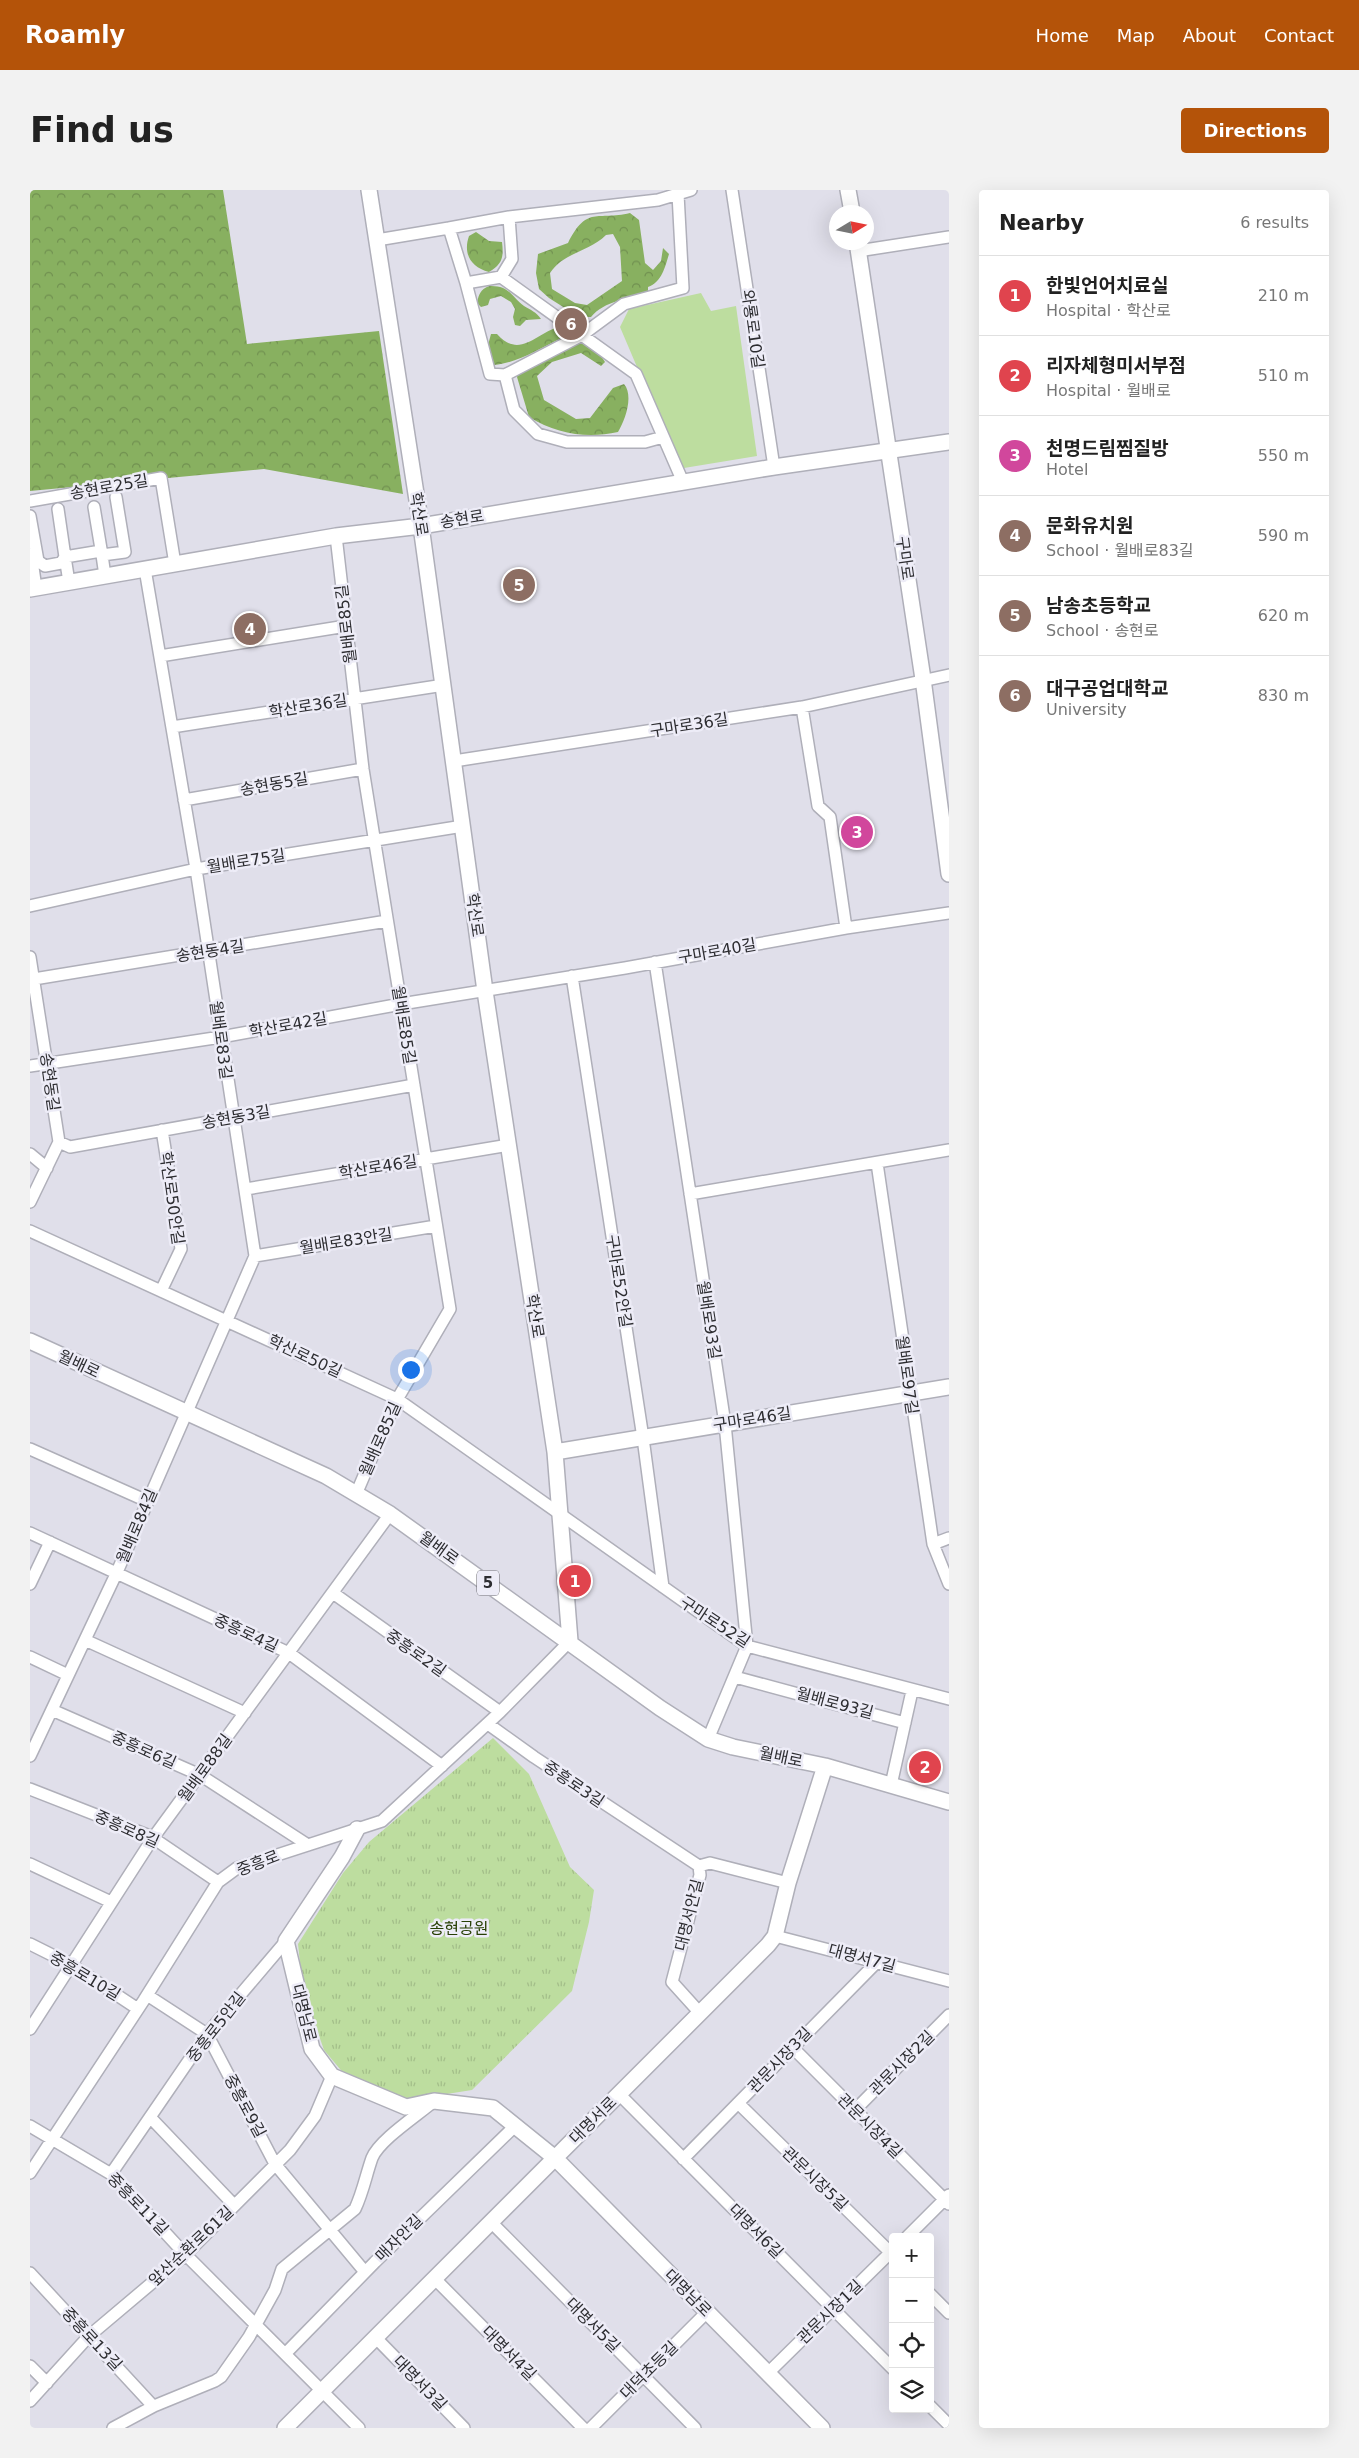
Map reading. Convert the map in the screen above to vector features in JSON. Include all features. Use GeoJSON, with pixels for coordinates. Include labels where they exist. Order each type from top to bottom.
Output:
{"type":"FeatureCollection","features":[{"type":"Feature","properties":{"kind":"main road","name":"학산로"},"geometry":{"type":"LineString","coordinates":[[369,190],[421,526],[486,991],[555,1452],[570,1641]]}},
{"type":"Feature","properties":{"kind":"main road"},"geometry":{"type":"LineString","coordinates":[[848,190],[851,205]]}},
{"type":"Feature","properties":{"kind":"main road","name":"구마로"},"geometry":{"type":"LineString","coordinates":[[857,250],[922,679],[949,874]]}},
{"type":"Feature","properties":{"kind":"main road","name":"송현로"},"geometry":{"type":"LineString","coordinates":[[33,588],[336,536],[421,526],[683,482],[949,442]]}},
{"type":"Feature","properties":{"kind":"main road","name":"월배로"},"geometry":{"type":"LineString","coordinates":[[30,1341],[326,1476],[357,1492],[570,1641],[660,1708],[708,1739],[733,1747],[825,1766],[949,1802]]}},
{"type":"Feature","properties":{"kind":"main road","name":"구마로46길"},"geometry":{"type":"LineString","coordinates":[[555,1452],[949,1387]]}},
{"type":"Feature","properties":{"kind":"main road","name":"대명서로"},"geometry":{"type":"LineString","coordinates":[[285,2428],[768,1945],[775,1936],[788,1883],[825,1766]]}},
{"type":"Feature","properties":{"kind":"main road"},"geometry":{"type":"LineString","coordinates":[[286,1941],[342,1857],[357,1829]]}},
{"type":"Feature","properties":{"kind":"main road","name":"대명남로"},"geometry":{"type":"LineString","coordinates":[[286,1941],[312,2048],[332,2076]]}},
{"type":"Feature","properties":{"kind":"main road"},"geometry":{"type":"LineString","coordinates":[[332,2076],[406,2107],[434,2101],[493,2108],[555,2158]]}},
{"type":"Feature","properties":{"kind":"main road","name":"대명남로"},"geometry":{"type":"LineString","coordinates":[[555,2158],[822,2428]]}},
{"type":"Feature","properties":{"kind":"street"},"geometry":{"type":"LineString","coordinates":[[377,240],[508,218],[658,200],[691,190]]}},
{"type":"Feature","properties":{"kind":"street","name":"와룡로10길"},"geometry":{"type":"LineString","coordinates":[[732,190],[774,468]]}},
{"type":"Feature","properties":{"kind":"street"},"geometry":{"type":"LineString","coordinates":[[449,228],[490,374],[505,376],[582,335],[624,304],[683,288],[678,194]]}},
{"type":"Feature","properties":{"kind":"street"},"geometry":{"type":"LineString","coordinates":[[501,277],[512,259],[508,218]]}},
{"type":"Feature","properties":{"kind":"street"},"geometry":{"type":"LineString","coordinates":[[874,245],[949,237]]}},
{"type":"Feature","properties":{"kind":"street"},"geometry":{"type":"LineString","coordinates":[[466,283],[501,277],[636,374],[683,482]]}},
{"type":"Feature","properties":{"kind":"street"},"geometry":{"type":"LineString","coordinates":[[505,376],[514,410],[538,434],[567,442],[645,442],[663,437]]}},
{"type":"Feature","properties":{"kind":"street","name":"송현로25길"},"geometry":{"type":"LineString","coordinates":[[30,500],[161,478],[175,564]]}},
{"type":"Feature","properties":{"kind":"street"},"geometry":{"type":"LineString","coordinates":[[65,557],[125,552],[116,497]]}},
{"type":"Feature","properties":{"kind":"street"},"geometry":{"type":"LineString","coordinates":[[94,507],[105,576]]}},
{"type":"Feature","properties":{"kind":"street"},"geometry":{"type":"LineString","coordinates":[[58,509],[69,582]]}},
{"type":"Feature","properties":{"kind":"street"},"geometry":{"type":"LineString","coordinates":[[30,516],[38,561],[45,566],[61,563],[65,557]]}},
{"type":"Feature","properties":{"kind":"street","name":"월배로85길"},"geometry":{"type":"LineString","coordinates":[[336,536],[363,769],[450,1309],[398,1399],[357,1492]]}},
{"type":"Feature","properties":{"kind":"street","name":"송현로"},"geometry":{"type":"LineString","coordinates":[[30,547],[33,588]]}},
{"type":"Feature","properties":{"kind":"street","name":"월배로83길"},"geometry":{"type":"LineString","coordinates":[[145,568],[196,869],[255,1256]]}},
{"type":"Feature","properties":{"kind":"street"},"geometry":{"type":"LineString","coordinates":[[160,656],[346,626]]}},
{"type":"Feature","properties":{"kind":"street","name":"구마로36길"},"geometry":{"type":"LineString","coordinates":[[454,761],[802,707],[922,679],[949,675]]}},
{"type":"Feature","properties":{"kind":"street","name":"학산로36길"},"geometry":{"type":"LineString","coordinates":[[172,727],[444,685]]}},
{"type":"Feature","properties":{"kind":"street"},"geometry":{"type":"LineString","coordinates":[[802,707],[818,806],[830,817],[846,928]]}},
{"type":"Feature","properties":{"kind":"street","name":"송현동5길"},"geometry":{"type":"LineString","coordinates":[[184,800],[363,769]]}},
{"type":"Feature","properties":{"kind":"street","name":"월배로75길"},"geometry":{"type":"LineString","coordinates":[[30,906],[196,869],[463,826]]}},
{"type":"Feature","properties":{"kind":"street","name":"구마로40길"},"geometry":{"type":"LineString","coordinates":[[486,991],[846,928],[949,914]]}},
{"type":"Feature","properties":{"kind":"street","name":"송현동4길"},"geometry":{"type":"LineString","coordinates":[[34,979],[387,921]]}},
{"type":"Feature","properties":{"kind":"street","name":"송현동길"},"geometry":{"type":"LineString","coordinates":[[30,957],[58,1142]]}},
{"type":"Feature","properties":{"kind":"street","name":"월배로93길"},"geometry":{"type":"LineString","coordinates":[[655,962],[725,1424],[747,1646],[708,1739]]}},
{"type":"Feature","properties":{"kind":"street","name":"구마로52안길"},"geometry":{"type":"LineString","coordinates":[[572,976],[643,1438],[662,1587]]}},
{"type":"Feature","properties":{"kind":"street","name":"학산로42길"},"geometry":{"type":"LineString","coordinates":[[30,1066],[221,1037],[401,1004],[486,991]]}},
{"type":"Feature","properties":{"kind":"street","name":"송현동3길"},"geometry":{"type":"LineString","coordinates":[[58,1142],[70,1147],[414,1085]]}},
{"type":"Feature","properties":{"kind":"street","name":"학산로50안길"},"geometry":{"type":"LineString","coordinates":[[161,1291],[181,1250],[162,1130]]}},
{"type":"Feature","properties":{"kind":"street"},"geometry":{"type":"LineString","coordinates":[[30,1202],[58,1142]]}},
{"type":"Feature","properties":{"kind":"street","name":"학산로46길"},"geometry":{"type":"LineString","coordinates":[[246,1188],[509,1145]]}},
{"type":"Feature","properties":{"kind":"street"},"geometry":{"type":"LineString","coordinates":[[690,1194],[949,1150]]}},
{"type":"Feature","properties":{"kind":"street"},"geometry":{"type":"LineString","coordinates":[[30,1154],[47,1168]]}},
{"type":"Feature","properties":{"kind":"street","name":"월배로97길"},"geometry":{"type":"LineString","coordinates":[[877,1163],[934,1544],[949,1584]]}},
{"type":"Feature","properties":{"kind":"street","name":"월배로83안길"},"geometry":{"type":"LineString","coordinates":[[255,1256],[436,1226]]}},
{"type":"Feature","properties":{"kind":"street","name":"학산로50길"},"geometry":{"type":"LineString","coordinates":[[30,1231],[398,1399],[560,1515]]}},
{"type":"Feature","properties":{"kind":"street"},"geometry":{"type":"LineString","coordinates":[[186,1412],[255,1256]]}},
{"type":"Feature","properties":{"kind":"street","name":"월배로84길"},"geometry":{"type":"LineString","coordinates":[[30,1756],[117,1572],[186,1412]]}},
{"type":"Feature","properties":{"kind":"street"},"geometry":{"type":"LineString","coordinates":[[30,1449],[147,1501]]}},
{"type":"Feature","properties":{"kind":"street","name":"월배로88길"},"geometry":{"type":"LineString","coordinates":[[30,2029],[70,1964],[153,1838],[390,1514]]}},
{"type":"Feature","properties":{"kind":"street","name":"구마로52길"},"geometry":{"type":"LineString","coordinates":[[560,1515],[747,1646],[912,1691],[949,1699]]}},
{"type":"Feature","properties":{"kind":"street","name":"중흥로4길"},"geometry":{"type":"LineString","coordinates":[[30,1533],[289,1653],[442,1766]]}},
{"type":"Feature","properties":{"kind":"street"},"geometry":{"type":"LineString","coordinates":[[934,1544],[949,1538]]}},
{"type":"Feature","properties":{"kind":"street"},"geometry":{"type":"LineString","coordinates":[[30,1584],[50,1542]]}},
{"type":"Feature","properties":{"kind":"street","name":"중흥로2길"},"geometry":{"type":"LineString","coordinates":[[333,1593],[500,1712]]}},
{"type":"Feature","properties":{"kind":"street"},"geometry":{"type":"LineString","coordinates":[[85,1640],[245,1713]]}},
{"type":"Feature","properties":{"kind":"street","name":"중흥로"},"geometry":{"type":"LineString","coordinates":[[30,2173],[138,2009],[218,1882],[237,1868],[382,1821],[488,1724],[570,1641]]}},
{"type":"Feature","properties":{"kind":"street"},"geometry":{"type":"LineString","coordinates":[[30,1657],[68,1675]]}},
{"type":"Feature","properties":{"kind":"street","name":"월배로93길"},"geometry":{"type":"LineString","coordinates":[[735,1677],[905,1723]]}},
{"type":"Feature","properties":{"kind":"street"},"geometry":{"type":"LineString","coordinates":[[891,1786],[912,1691]]}},
{"type":"Feature","properties":{"kind":"street","name":"중흥로6길"},"geometry":{"type":"LineString","coordinates":[[52,1710],[200,1775],[308,1845]]}},
{"type":"Feature","properties":{"kind":"street","name":"중흥로3길"},"geometry":{"type":"LineString","coordinates":[[488,1724],[662,1843],[699,1866]]}},
{"type":"Feature","properties":{"kind":"street","name":"중흥로8길"},"geometry":{"type":"LineString","coordinates":[[30,1789],[153,1838],[218,1882]]}},
{"type":"Feature","properties":{"kind":"street","name":"대명서안길"},"geometry":{"type":"LineString","coordinates":[[700,2013],[672,1982],[700,1875],[699,1866],[710,1863],[788,1883]]}},
{"type":"Feature","properties":{"kind":"street"},"geometry":{"type":"LineString","coordinates":[[30,1864],[111,1902]]}},
{"type":"Feature","properties":{"kind":"street","name":"대명서7길"},"geometry":{"type":"LineString","coordinates":[[775,1936],[949,1981]]}},
{"type":"Feature","properties":{"kind":"street","name":"중흥로5안길"},"geometry":{"type":"LineString","coordinates":[[111,2174],[207,2034],[286,1941]]}},
{"type":"Feature","properties":{"kind":"street","name":"중흥로10길"},"geometry":{"type":"LineString","coordinates":[[30,1944],[70,1964],[138,2009]]}},
{"type":"Feature","properties":{"kind":"street","name":"관문시장3길"},"geometry":{"type":"LineString","coordinates":[[683,2158],[877,1962]]}},
{"type":"Feature","properties":{"kind":"street","name":"중흥로9길"},"geometry":{"type":"LineString","coordinates":[[147,1995],[207,2034],[275,2164],[365,2272]]}},
{"type":"Feature","properties":{"kind":"street","name":"관문시장2길"},"geometry":{"type":"LineString","coordinates":[[854,2110],[949,2015]]}},
{"type":"Feature","properties":{"kind":"street","name":"관문시장4길"},"geometry":{"type":"LineString","coordinates":[[792,2047],[854,2110],[948,2199]]}},
{"type":"Feature","properties":{"kind":"street","name":"앞산순환로61길"},"geometry":{"type":"LineString","coordinates":[[30,2401],[90,2336],[185,2255],[290,2150],[315,2116],[332,2076]]}},
{"type":"Feature","properties":{"kind":"street","name":"대명서6길"},"geometry":{"type":"LineString","coordinates":[[619,2094],[892,2368]]}},
{"type":"Feature","properties":{"kind":"street"},"geometry":{"type":"LineString","coordinates":[[113,2428],[153,2406],[221,2377],[256,2325],[275,2290],[282,2269],[331,2231],[355,2209],[362,2196],[372,2158],[379,2145],[434,2101]]}},
{"type":"Feature","properties":{"kind":"street","name":"관문시장5길"},"geometry":{"type":"LineString","coordinates":[[738,2103],[889,2250]]}},
{"type":"Feature","properties":{"kind":"street"},"geometry":{"type":"LineString","coordinates":[[150,2117],[234,2205]]}},
{"type":"Feature","properties":{"kind":"street","name":"매자안길"},"geometry":{"type":"LineString","coordinates":[[285,2354],[365,2272],[516,2125]]}},
{"type":"Feature","properties":{"kind":"street","name":"중흥로11길"},"geometry":{"type":"LineString","coordinates":[[30,2126],[111,2174],[185,2255],[285,2354]]}},
{"type":"Feature","properties":{"kind":"street"},"geometry":{"type":"LineString","coordinates":[[910,2233],[948,2199]]}},
{"type":"Feature","properties":{"kind":"street","name":"대명서5길"},"geometry":{"type":"LineString","coordinates":[[491,2222],[695,2428]]}},
{"type":"Feature","properties":{"kind":"street","name":"관문시장1길"},"geometry":{"type":"LineString","coordinates":[[768,2373],[889,2256]]}},
{"type":"Feature","properties":{"kind":"street","name":"중흥로13길"},"geometry":{"type":"LineString","coordinates":[[30,2273],[153,2406]]}},
{"type":"Feature","properties":{"kind":"street","name":"대명서4길"},"geometry":{"type":"LineString","coordinates":[[435,2279],[582,2428]]}},
{"type":"Feature","properties":{"kind":"street"},"geometry":{"type":"LineString","coordinates":[[934,2298],[949,2313]]}},
{"type":"Feature","properties":{"kind":"street","name":"대덕초등길"},"geometry":{"type":"LineString","coordinates":[[591,2428],[707,2312]]}},
{"type":"Feature","properties":{"kind":"street","name":"대명서3길"},"geometry":{"type":"LineString","coordinates":[[376,2338],[464,2428]]}},
{"type":"Feature","properties":{"kind":"street"},"geometry":{"type":"LineString","coordinates":[[285,2354],[359,2428]]}},
{"type":"Feature","properties":{"kind":"street"},"geometry":{"type":"LineString","coordinates":[[30,2366],[47,2383]]}},
{"type":"Feature","properties":{"kind":"street"},"geometry":{"type":"LineString","coordinates":[[934,2410],[949,2425]]}},
{"type":"Feature","properties":{"kind":"green space"},"geometry":{"type":"Polygon","coordinates":[[[30,190],[223,190],[247,344],[379,331],[403,494],[264,469],[30,491],[30,190]]]}},
{"type":"Feature","properties":{"kind":"green space"},"geometry":{"type":"Polygon","coordinates":[[[630,213],[639,220],[645,263],[653,270],[661,261],[663,248],[669,254],[664,269],[657,282],[648,287],[648,293],[610,304],[591,317],[579,317],[549,298],[539,289],[536,273],[538,254],[568,243],[581,223],[587,219],[630,213]],[[613,234],[606,235],[592,245],[569,256],[550,273],[552,289],[575,303],[587,305],[622,281],[620,247],[613,234]]]}},
{"type":"Feature","properties":{"kind":"green space"},"geometry":{"type":"Polygon","coordinates":[[[476,232],[489,241],[502,242],[503,252],[501,260],[489,272],[477,267],[468,254],[467,242],[469,236],[476,232]]]}},
{"type":"Feature","properties":{"kind":"green space"},"geometry":{"type":"Polygon","coordinates":[[[489,286],[505,289],[541,319],[526,320],[520,326],[515,325],[513,317],[515,309],[511,302],[501,296],[490,299],[488,305],[481,307],[477,303],[479,295],[489,286]]]}},
{"type":"Feature","properties":{"kind":"green space"},"geometry":{"type":"Polygon","coordinates":[[[701,293],[711,311],[736,306],[757,456],[684,468],[677,461],[620,327],[629,309],[701,293]]]}},
{"type":"Feature","properties":{"kind":"green space"},"geometry":{"type":"Polygon","coordinates":[[[559,327],[565,335],[560,339],[519,359],[494,365],[488,345],[491,334],[497,334],[513,345],[521,345],[559,327]]]}},
{"type":"Feature","properties":{"kind":"green space"},"geometry":{"type":"Polygon","coordinates":[[[582,341],[596,348],[605,362],[601,366],[581,353],[552,362],[537,376],[544,400],[576,419],[590,418],[613,388],[624,384],[627,389],[628,401],[626,415],[618,432],[595,435],[572,433],[550,428],[529,417],[517,377],[518,373],[582,341]]]}},
{"type":"Feature","properties":{"kind":"green space","name":"송현공원"},"geometry":{"type":"Polygon","coordinates":[[[493,1738],[529,1774],[570,1867],[594,1890],[589,1922],[572,1991],[472,2090],[409,2100],[345,2075],[324,2050],[303,1990],[298,1944],[343,1873],[369,1842],[493,1738]]]}},
{"type":"Feature","properties":{"kind":"place","name":"대구공업대학교"},"geometry":{"type":"Point","coordinates":[571,324]}},
{"type":"Feature","properties":{"kind":"place","name":"남송초등학교"},"geometry":{"type":"Point","coordinates":[519,585]}},
{"type":"Feature","properties":{"kind":"place","name":"문화유치원"},"geometry":{"type":"Point","coordinates":[250,629]}},
{"type":"Feature","properties":{"kind":"place","name":"천명드림찜질방"},"geometry":{"type":"Point","coordinates":[857,832]}},
{"type":"Feature","properties":{"kind":"place","name":"한빛언어치료실"},"geometry":{"type":"Point","coordinates":[575,1581]}},
{"type":"Feature","properties":{"kind":"place","name":"리자체형미서부점"},"geometry":{"type":"Point","coordinates":[925,1767]}}]}
